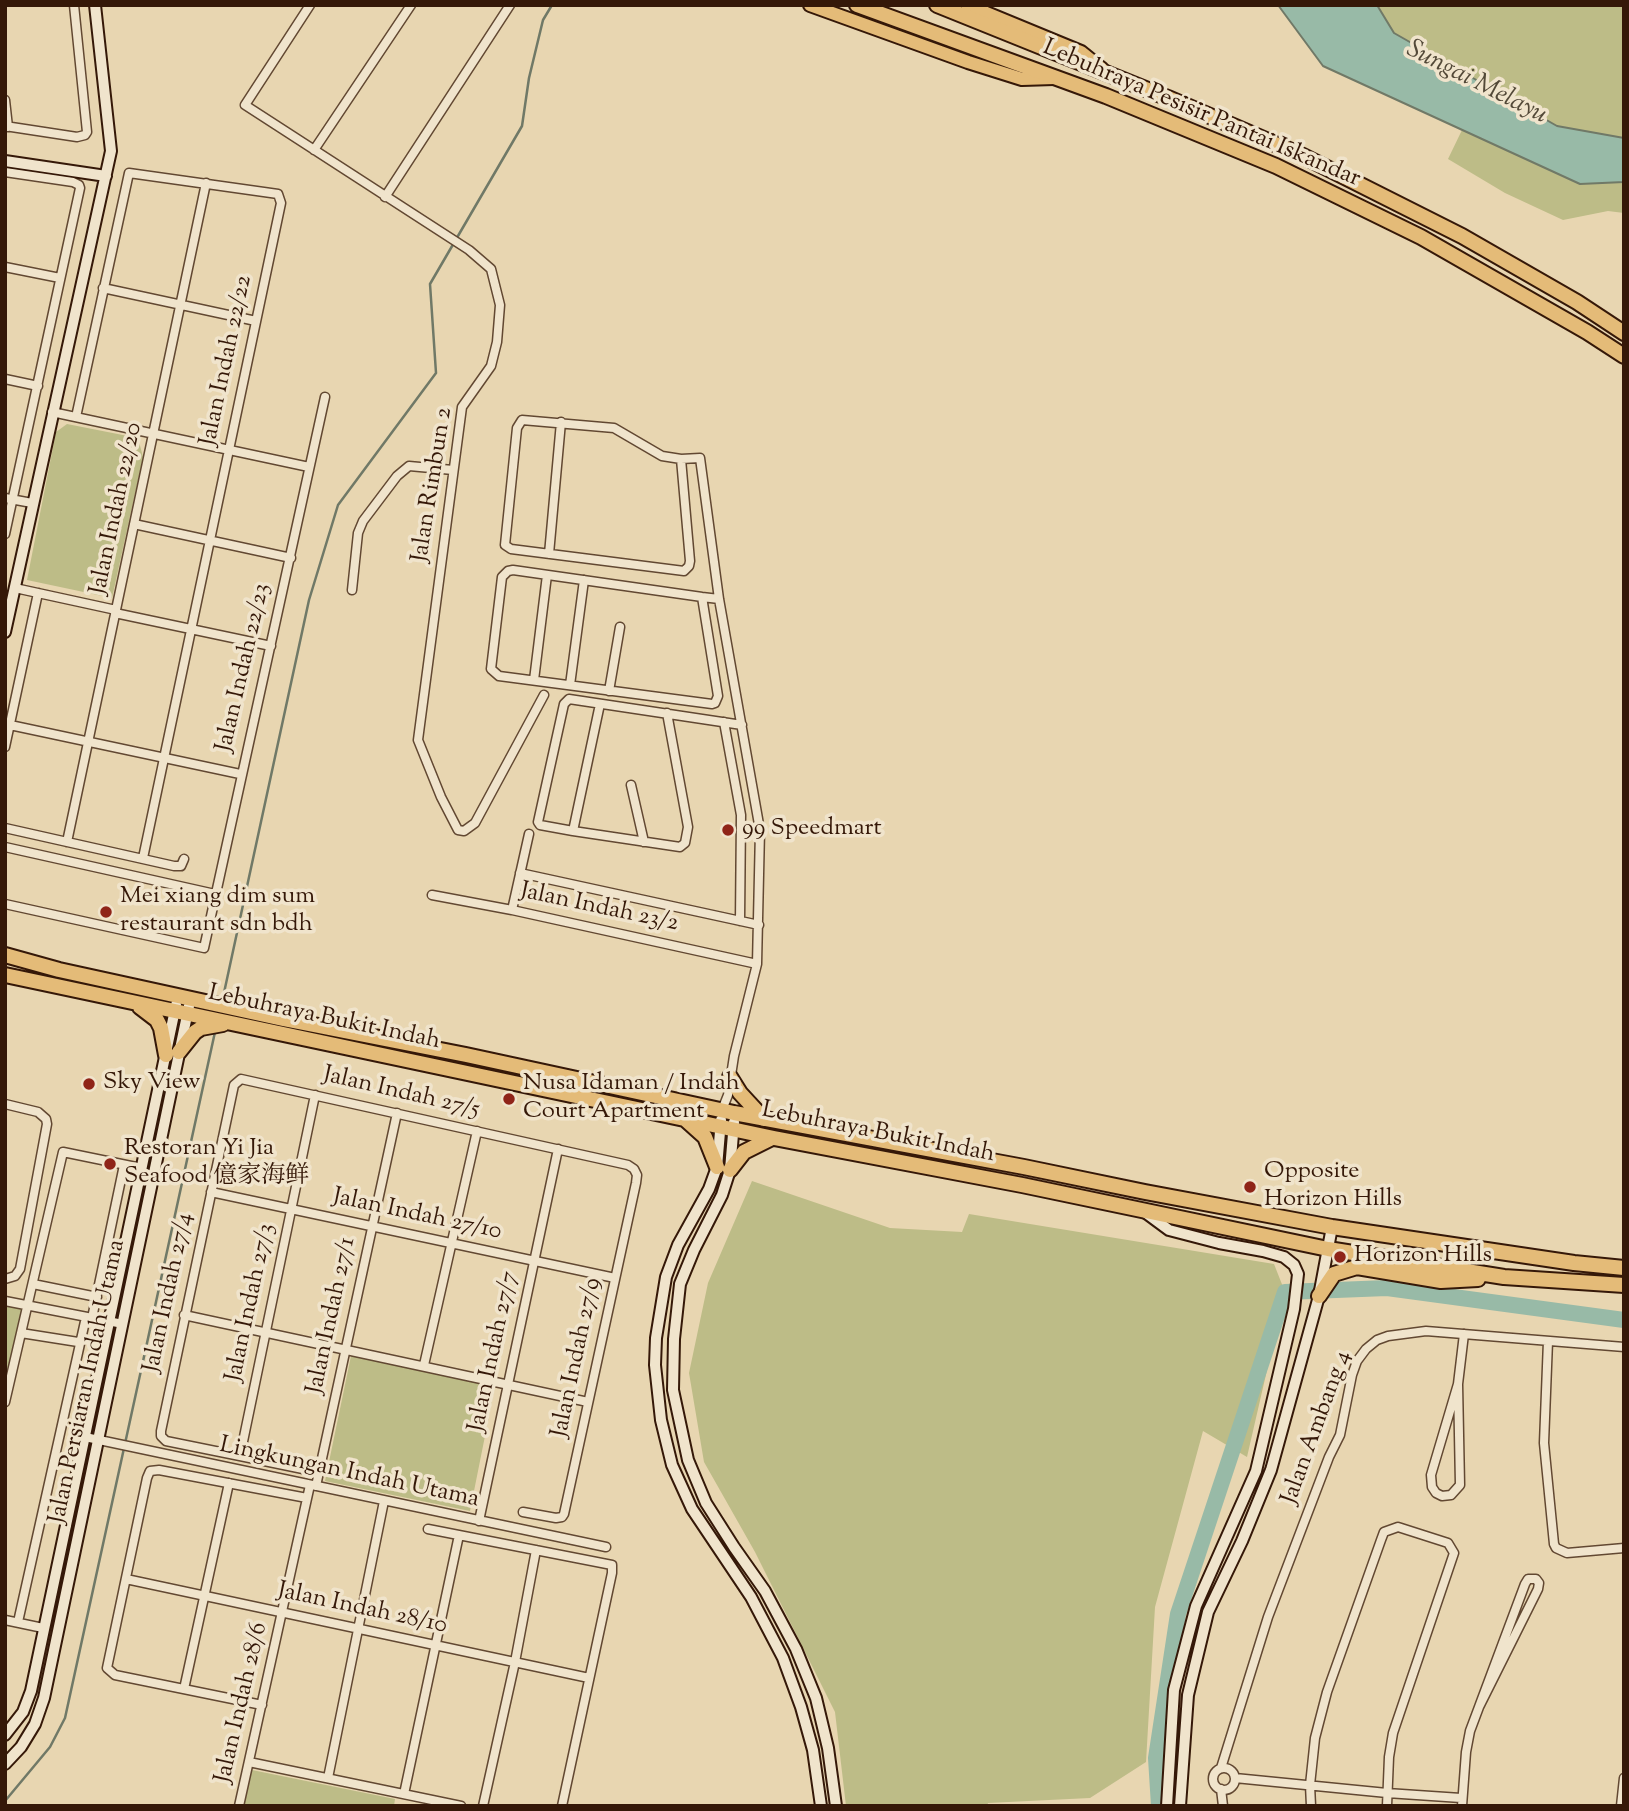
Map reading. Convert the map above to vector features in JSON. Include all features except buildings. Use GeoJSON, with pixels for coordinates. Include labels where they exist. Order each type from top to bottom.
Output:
{"type":"FeatureCollection","features":[{"type":"Feature","properties":{"kind":"highway","name":"Lebuhraya Pesisir Pantai Iskandar"},"geometry":{"type":"LineString","coordinates":[[857,5],[1058,78],[1193,131],[1336,194],[1421,237],[1624,356]]}},
{"type":"Feature","properties":{"kind":"highway","name":"Lebuhraya Pesisir Pantai Iskandar"},"geometry":{"type":"LineString","coordinates":[[937,5],[1225,121],[1342,174],[1462,236],[1577,302],[1624,333]]}},
{"type":"Feature","properties":{"kind":"highway","name":"Lebuhraya Bukit Indah"},"geometry":{"type":"LineString","coordinates":[[5,956],[237,1009],[764,1119],[1332,1227],[1624,1268]]}},
{"type":"Feature","properties":{"kind":"highway","name":"Lebuhraya Bukit Indah"},"geometry":{"type":"LineString","coordinates":[[5,975],[182,1013],[203,1023],[229,1023],[681,1116],[774,1138],[1022,1185],[1328,1249],[1504,1277],[1624,1285]]}},
{"type":"Feature","properties":{"kind":"highway"},"geometry":{"type":"LineString","coordinates":[[127,1000],[147,1010],[157,1020],[173,1053],[203,1023]]}},
{"type":"Feature","properties":{"kind":"highway"},"geometry":{"type":"LineString","coordinates":[[730,1077],[740,1093],[764,1119]]}},
{"type":"Feature","properties":{"kind":"highway"},"geometry":{"type":"LineString","coordinates":[[681,1116],[705,1137],[723,1168],[744,1152],[774,1138]]}},
{"type":"Feature","properties":{"kind":"highway"},"geometry":{"type":"LineString","coordinates":[[1319,1296],[1334,1274],[1357,1267],[1441,1281],[1504,1277]]}},
{"type":"Feature","properties":{"kind":"main road"},"geometry":{"type":"LineString","coordinates":[[5,632],[106,176],[111,140],[95,5]]}},
{"type":"Feature","properties":{"kind":"main road"},"geometry":{"type":"LineString","coordinates":[[810,5],[1022,79],[1058,78]]}},
{"type":"Feature","properties":{"kind":"main road"},"geometry":{"type":"LineString","coordinates":[[967,5],[1081,52],[1110,75]]}},
{"type":"Feature","properties":{"kind":"main road"},"geometry":{"type":"LineString","coordinates":[[5,161],[106,176]]}},
{"type":"Feature","properties":{"kind":"main road","name":"Jalan Persiaran Indah Utama"},"geometry":{"type":"LineString","coordinates":[[5,1764],[21,1747],[35,1724],[44,1698],[123,1324],[184,997]]}},
{"type":"Feature","properties":{"kind":"main road","name":"Jalan Persiaran Indah Utama"},"geometry":{"type":"LineString","coordinates":[[5,1734],[23,1712],[27,1701],[141,1168],[173,1053]]}},
{"type":"Feature","properties":{"kind":"main road"},"geometry":{"type":"LineString","coordinates":[[728,1112],[722,1195],[680,1284],[674,1339],[673,1390],[688,1460],[706,1503],[765,1591],[796,1649],[816,1698],[828,1748],[836,1806]]}},
{"type":"Feature","properties":{"kind":"main road"},"geometry":{"type":"LineString","coordinates":[[723,1168],[678,1245],[666,1277],[656,1338],[655,1365],[661,1420],[672,1465],[692,1509],[751,1597],[783,1658],[813,1749],[821,1806]]}},
{"type":"Feature","properties":{"kind":"main road"},"geometry":{"type":"LineString","coordinates":[[1143,1210],[1169,1230],[1284,1257],[1294,1265],[1297,1275],[1294,1309],[1256,1471],[1196,1606],[1174,1690],[1167,1806]]}},
{"type":"Feature","properties":{"kind":"main road"},"geometry":{"type":"LineString","coordinates":[[1181,1806],[1188,1695],[1208,1612],[1242,1541],[1271,1470],[1319,1296],[1332,1227]]}},
{"type":"Feature","properties":{"kind":"street"},"geometry":{"type":"LineString","coordinates":[[5,100],[7,126],[77,137],[85,135],[88,128],[74,5]]}},
{"type":"Feature","properties":{"kind":"street","name":"Jalan Rimbun 2"},"geometry":{"type":"LineString","coordinates":[[310,5],[245,105],[469,250],[491,269],[500,305],[497,342],[491,366],[462,407],[418,740],[441,797],[458,830],[469,829],[475,823],[544,695]]}},
{"type":"Feature","properties":{"kind":"street"},"geometry":{"type":"LineString","coordinates":[[314,150],[411,5]]}},
{"type":"Feature","properties":{"kind":"street"},"geometry":{"type":"LineString","coordinates":[[385,197],[510,5]]}},
{"type":"Feature","properties":{"kind":"street"},"geometry":{"type":"LineString","coordinates":[[5,172],[79,185],[38,386],[9,498],[5,534]]}},
{"type":"Feature","properties":{"kind":"street"},"geometry":{"type":"LineString","coordinates":[[76,417],[129,173],[206,183]]}},
{"type":"Feature","properties":{"kind":"street","name":"Jalan Indah 22/22"},"geometry":{"type":"LineString","coordinates":[[143,858],[281,203],[280,196],[275,192],[206,183]]}},
{"type":"Feature","properties":{"kind":"street","name":"Jalan Indah 22/20"},"geometry":{"type":"LineString","coordinates":[[67,842],[206,183]]}},
{"type":"Feature","properties":{"kind":"street"},"geometry":{"type":"LineString","coordinates":[[5,267],[60,278]]}},
{"type":"Feature","properties":{"kind":"street"},"geometry":{"type":"LineString","coordinates":[[103,288],[256,321]]}},
{"type":"Feature","properties":{"kind":"street"},"geometry":{"type":"LineString","coordinates":[[5,379],[38,386]]}},
{"type":"Feature","properties":{"kind":"street","name":"Jalan Indah 22/23"},"geometry":{"type":"LineString","coordinates":[[5,904],[204,948],[240,774],[291,558],[325,397]]}},
{"type":"Feature","properties":{"kind":"street"},"geometry":{"type":"LineString","coordinates":[[52,412],[309,467]]}},
{"type":"Feature","properties":{"kind":"street"},"geometry":{"type":"LineString","coordinates":[[681,459],[690,561],[684,571],[511,549],[505,542],[518,423],[528,419],[614,428],[662,456],[700,458],[719,599],[760,830],[757,964],[730,1077],[728,1112]]}},
{"type":"Feature","properties":{"kind":"street"},"geometry":{"type":"LineString","coordinates":[[549,554],[561,422]]}},
{"type":"Feature","properties":{"kind":"street"},"geometry":{"type":"LineString","coordinates":[[352,590],[358,533],[363,521],[397,476],[409,466],[453,470]]}},
{"type":"Feature","properties":{"kind":"street"},"geometry":{"type":"LineString","coordinates":[[9,498],[32,503]]}},
{"type":"Feature","properties":{"kind":"street"},"geometry":{"type":"LineString","coordinates":[[134,524],[291,558]]}},
{"type":"Feature","properties":{"kind":"street"},"geometry":{"type":"LineString","coordinates":[[702,597],[718,696],[715,703],[534,680],[495,674],[491,669],[504,573],[513,570],[719,599]]}},
{"type":"Feature","properties":{"kind":"street"},"geometry":{"type":"LineString","coordinates":[[534,680],[547,575]]}},
{"type":"Feature","properties":{"kind":"street"},"geometry":{"type":"LineString","coordinates":[[570,685],[584,580]]}},
{"type":"Feature","properties":{"kind":"street"},"geometry":{"type":"LineString","coordinates":[[15,588],[271,646]]}},
{"type":"Feature","properties":{"kind":"street"},"geometry":{"type":"LineString","coordinates":[[5,747],[38,593]]}},
{"type":"Feature","properties":{"kind":"street"},"geometry":{"type":"LineString","coordinates":[[610,691],[620,627]]}},
{"type":"Feature","properties":{"kind":"street"},"geometry":{"type":"LineString","coordinates":[[667,713],[688,827],[685,843],[680,846],[645,842],[540,825],[538,822],[564,704],[569,699],[667,713],[742,725]]}},
{"type":"Feature","properties":{"kind":"street"},"geometry":{"type":"LineString","coordinates":[[573,831],[600,704]]}},
{"type":"Feature","properties":{"kind":"street"},"geometry":{"type":"LineString","coordinates":[[724,722],[741,816],[740,921]]}},
{"type":"Feature","properties":{"kind":"street"},"geometry":{"type":"LineString","coordinates":[[10,725],[240,774]]}},
{"type":"Feature","properties":{"kind":"street"},"geometry":{"type":"LineString","coordinates":[[631,785],[645,842]]}},
{"type":"Feature","properties":{"kind":"street"},"geometry":{"type":"LineString","coordinates":[[5,828],[174,866],[181,866],[184,859]]}},
{"type":"Feature","properties":{"kind":"street"},"geometry":{"type":"LineString","coordinates":[[512,910],[529,834]]}},
{"type":"Feature","properties":{"kind":"street"},"geometry":{"type":"LineString","coordinates":[[5,847],[215,894]]}},
{"type":"Feature","properties":{"kind":"street"},"geometry":{"type":"LineString","coordinates":[[520,873],[759,925]]}},
{"type":"Feature","properties":{"kind":"street","name":"Jalan Indah 23/2"},"geometry":{"type":"LineString","coordinates":[[432,895],[757,964]]}},
{"type":"Feature","properties":{"kind":"street","name":"Jalan Indah 27/5"},"geometry":{"type":"LineString","coordinates":[[241,1079],[628,1165],[634,1169]]}},
{"type":"Feature","properties":{"kind":"street","name":"Jalan Indah 27/4"},"geometry":{"type":"LineString","coordinates":[[240,1456],[166,1441],[161,1436],[184,1315],[234,1086],[241,1079]]}},
{"type":"Feature","properties":{"kind":"street","name":"Jalan Indah 27/3"},"geometry":{"type":"LineString","coordinates":[[240,1456],[315,1095]]}},
{"type":"Feature","properties":{"kind":"street"},"geometry":{"type":"LineString","coordinates":[[5,1104],[38,1112],[46,1119],[47,1124],[19,1269],[15,1276],[7,1279]]}},
{"type":"Feature","properties":{"kind":"street","name":"Jalan Indah 27/1"},"geometry":{"type":"LineString","coordinates":[[313,1486],[397,1113]]}},
{"type":"Feature","properties":{"kind":"street"},"geometry":{"type":"LineString","coordinates":[[424,1365],[477,1131]]}},
{"type":"Feature","properties":{"kind":"street","name":"Jalan Indah 27/7"},"geometry":{"type":"LineString","coordinates":[[480,1521],[558,1149]]}},
{"type":"Feature","properties":{"kind":"street"},"geometry":{"type":"LineString","coordinates":[[5,1402],[63,1152],[141,1168]]}},
{"type":"Feature","properties":{"kind":"street"},"geometry":{"type":"LineString","coordinates":[[18,1622],[79,1342],[97,1297],[124,1164]]}},
{"type":"Feature","properties":{"kind":"street","name":"Jalan Indah 27/9"},"geometry":{"type":"LineString","coordinates":[[523,1512],[562,1517],[636,1182],[634,1169]]}},
{"type":"Feature","properties":{"kind":"street","name":"Jalan Indah 27/10"},"geometry":{"type":"LineString","coordinates":[[211,1192],[615,1278]]}},
{"type":"Feature","properties":{"kind":"street"},"geometry":{"type":"LineString","coordinates":[[33,1284],[97,1297]]}},
{"type":"Feature","properties":{"kind":"street"},"geometry":{"type":"LineString","coordinates":[[5,1301],[123,1324]]}},
{"type":"Feature","properties":{"kind":"street"},"geometry":{"type":"LineString","coordinates":[[184,1315],[588,1402]]}},
{"type":"Feature","properties":{"kind":"street","name":"Jalan Ambang 4"},"geometry":{"type":"LineString","coordinates":[[1221,1768],[1268,1617],[1329,1457],[1340,1435],[1352,1375],[1357,1361],[1366,1349],[1377,1340],[1399,1333],[1426,1331],[1624,1347]]}},
{"type":"Feature","properties":{"kind":"street"},"geometry":{"type":"LineString","coordinates":[[21,1333],[79,1342]]}},
{"type":"Feature","properties":{"kind":"street"},"geometry":{"type":"LineString","coordinates":[[1458,1384],[1431,1475],[1432,1487],[1436,1493],[1443,1496],[1451,1496],[1460,1485],[1458,1384],[1464,1334]]}},
{"type":"Feature","properties":{"kind":"street"},"geometry":{"type":"LineString","coordinates":[[1548,1340],[1544,1443],[1554,1544],[1561,1552],[1567,1553],[1624,1548]]}},
{"type":"Feature","properties":{"kind":"street","name":"Lingkungan Indah Utama"},"geometry":{"type":"LineString","coordinates":[[85,1437],[606,1547]]}},
{"type":"Feature","properties":{"kind":"street"},"geometry":{"type":"LineString","coordinates":[[240,1456],[303,1469]]}},
{"type":"Feature","properties":{"kind":"street"},"geometry":{"type":"LineString","coordinates":[[262,1705],[115,1675],[107,1668],[126,1579],[150,1471],[159,1469],[307,1498]]}},
{"type":"Feature","properties":{"kind":"street"},"geometry":{"type":"LineString","coordinates":[[184,1689],[229,1483]]}},
{"type":"Feature","properties":{"kind":"street","name":"Jalan Indah 28/6"},"geometry":{"type":"LineString","coordinates":[[239,1806],[284,1613],[307,1498],[313,1486]]}},
{"type":"Feature","properties":{"kind":"street"},"geometry":{"type":"LineString","coordinates":[[328,1778],[384,1501]]}},
{"type":"Feature","properties":{"kind":"street"},"geometry":{"type":"LineString","coordinates":[[1311,1806],[1310,1785],[1315,1738],[1323,1703],[1384,1532],[1398,1527],[1448,1543],[1454,1553],[1398,1713],[1389,1757],[1387,1806]]}},
{"type":"Feature","properties":{"kind":"street"},"geometry":{"type":"LineString","coordinates":[[428,1529],[612,1565],[562,1806]]}},
{"type":"Feature","properties":{"kind":"street"},"geometry":{"type":"LineString","coordinates":[[404,1794],[459,1535]]}},
{"type":"Feature","properties":{"kind":"street"},"geometry":{"type":"LineString","coordinates":[[483,1806],[515,1662],[536,1550]]}},
{"type":"Feature","properties":{"kind":"street","name":"Jalan Indah 28/10"},"geometry":{"type":"LineString","coordinates":[[126,1579],[589,1678]]}},
{"type":"Feature","properties":{"kind":"street"},"geometry":{"type":"LineString","coordinates":[[1235,1778],[1461,1802],[1466,1752],[1479,1707],[1525,1584],[1528,1579],[1536,1579],[1539,1583],[1538,1589],[1479,1707]]}},
{"type":"Feature","properties":{"kind":"street"},"geometry":{"type":"LineString","coordinates":[[5,1620],[43,1628]]}},
{"type":"Feature","properties":{"kind":"street"},"geometry":{"type":"LineString","coordinates":[[249,1762],[461,1806]]}},
{"type":"Feature","properties":{"kind":"street"},"geometry":{"type":"LineString","coordinates":[[1221,1768],[1231,1770],[1235,1778],[1231,1788],[1221,1789],[1215,1785],[1213,1779],[1221,1768]]}},
{"type":"Feature","properties":{"kind":"street"},"geometry":{"type":"LineString","coordinates":[[1621,1806],[1624,1778]]}},
{"type":"Feature","properties":{"kind":"street"},"geometry":{"type":"LineString","coordinates":[[1221,1789],[1223,1806]]}},
{"type":"Feature","properties":{"kind":"shaded area"},"geometry":{"type":"Polygon","coordinates":[[[1377,5],[1624,5],[1624,138],[1557,126],[1394,33],[1377,5]]]}},
{"type":"Feature","properties":{"kind":"shaded area"},"geometry":{"type":"Polygon","coordinates":[[[1462,130],[1580,184],[1624,182],[1624,213],[1608,211],[1563,220],[1505,193],[1448,159],[1462,130]]]}},
{"type":"Feature","properties":{"kind":"shaded area"},"geometry":{"type":"Polygon","coordinates":[[[67,424],[138,438],[143,457],[112,598],[27,580],[56,432],[67,424]]]}},
{"type":"Feature","properties":{"kind":"shaded area"},"geometry":{"type":"Polygon","coordinates":[[[752,1181],[890,1228],[962,1232],[969,1214],[1274,1264],[1285,1292],[1247,1457],[1203,1431],[1155,1607],[1146,1762],[1090,1798],[988,1803],[987,1806],[846,1806],[835,1712],[755,1552],[704,1462],[689,1373],[708,1283],[752,1181]]]}},
{"type":"Feature","properties":{"kind":"shaded area"},"geometry":{"type":"Polygon","coordinates":[[[5,1301],[28,1305],[5,1401],[5,1301]]]}},
{"type":"Feature","properties":{"kind":"shaded area"},"geometry":{"type":"Polygon","coordinates":[[[351,1356],[495,1386],[470,1511],[325,1481],[351,1356]]]}},
{"type":"Feature","properties":{"kind":"shaded area"},"geometry":{"type":"Polygon","coordinates":[[[252,1770],[395,1799],[394,1806],[244,1806],[252,1770]]]}},
{"type":"Feature","properties":{"kind":"water","name":"Sungai Melayu"},"geometry":{"type":"Polygon","coordinates":[[[1278,5],[1377,5],[1394,33],[1557,126],[1624,138],[1624,182],[1580,184],[1323,66],[1278,5]]]}},
{"type":"Feature","properties":{"kind":"waterway"},"geometry":{"type":"LineString","coordinates":[[222,1002],[309,600],[338,505],[436,373],[430,284],[522,126],[529,78],[543,20],[552,5]]}},
{"type":"Feature","properties":{"kind":"waterway"},"geometry":{"type":"LineString","coordinates":[[5,1801],[50,1747],[65,1718],[215,1032]]}},
{"type":"Feature","properties":{"kind":"waterway"},"geometry":{"type":"LineString","coordinates":[[1159,1806],[1156,1758],[1178,1614],[1285,1292],[1387,1288],[1624,1320]]}},
{"type":"Feature","properties":{"kind":"place","name":"99 Speedmart"},"geometry":{"type":"Point","coordinates":[728,830]}},
{"type":"Feature","properties":{"kind":"place","name":"Mei xiang dim sum restaurant sdn bdh"},"geometry":{"type":"Point","coordinates":[106,912]}},
{"type":"Feature","properties":{"kind":"place","name":"Sky View"},"geometry":{"type":"Point","coordinates":[89,1084]}},
{"type":"Feature","properties":{"kind":"place","name":"Nusa Idaman / Indah Court Apartment"},"geometry":{"type":"Point","coordinates":[509,1099]}},
{"type":"Feature","properties":{"kind":"place","name":"Restoran Yi Jia Seafood 億家海鲜"},"geometry":{"type":"Point","coordinates":[110,1164]}},
{"type":"Feature","properties":{"kind":"place","name":"Opposite Horizon Hills"},"geometry":{"type":"Point","coordinates":[1250,1187]}},
{"type":"Feature","properties":{"kind":"place","name":"Horizon Hills"},"geometry":{"type":"Point","coordinates":[1340,1257]}}]}
